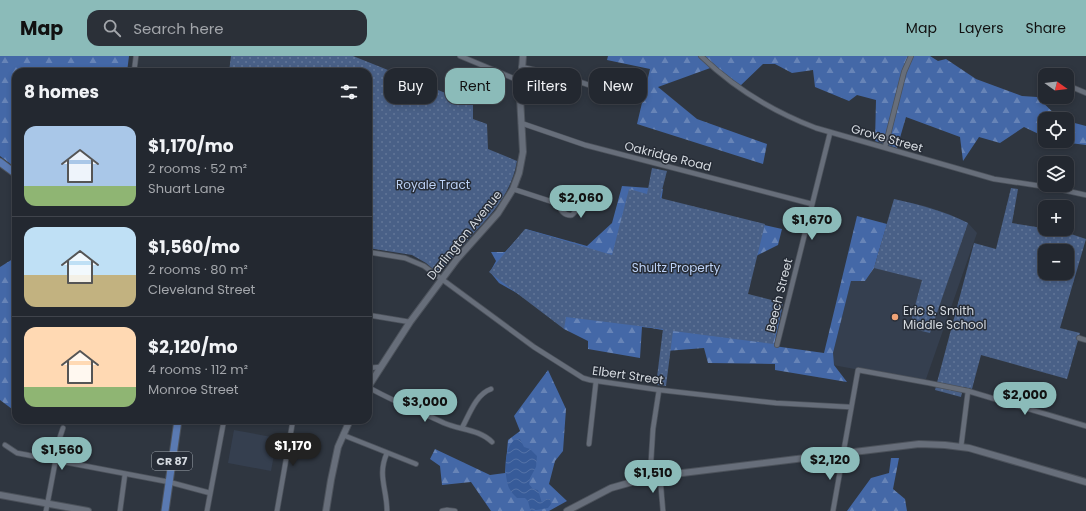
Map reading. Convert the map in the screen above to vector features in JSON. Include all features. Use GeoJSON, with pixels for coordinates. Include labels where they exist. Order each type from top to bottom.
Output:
{"type":"FeatureCollection","features":[{"type":"Feature","properties":{"kind":"main road","name":"Darlington Avenue"},"geometry":{"type":"LineString","coordinates":[[521,66],[523,56]]}},
{"type":"Feature","properties":{"kind":"main road","name":"Darlington Avenue"},"geometry":{"type":"LineString","coordinates":[[372,380],[410,322],[457,259],[503,207],[514,189],[522,158],[523,142],[521,104]]}},
{"type":"Feature","properties":{"kind":"main road"},"geometry":{"type":"LineString","coordinates":[[0,162],[12,171]]}},
{"type":"Feature","properties":{"kind":"main road","name":"CR 87"},"geometry":{"type":"LineString","coordinates":[[164,511],[177,424]]}},
{"type":"Feature","properties":{"kind":"main road"},"geometry":{"type":"LineString","coordinates":[[326,511],[338,447],[348,424]]}},
{"type":"Feature","properties":{"kind":"main road"},"geometry":{"type":"LineString","coordinates":[[567,511],[611,488],[650,477],[919,444],[961,447],[1086,482]]}},
{"type":"Feature","properties":{"kind":"main road"},"geometry":{"type":"LineString","coordinates":[[0,495],[88,511]]}},
{"type":"Feature","properties":{"kind":"street"},"geometry":{"type":"LineString","coordinates":[[134,68],[136,56]]}},
{"type":"Feature","properties":{"kind":"street"},"geometry":{"type":"LineString","coordinates":[[460,56],[513,78]]}},
{"type":"Feature","properties":{"kind":"street","name":"Grove Street"},"geometry":{"type":"LineString","coordinates":[[701,56],[734,83],[764,103],[802,123],[830,133],[994,179],[1054,188],[1086,195]]}},
{"type":"Feature","properties":{"kind":"street"},"geometry":{"type":"LineString","coordinates":[[885,148],[904,72],[911,56]]}},
{"type":"Feature","properties":{"kind":"street"},"geometry":{"type":"LineString","coordinates":[[521,66],[572,79],[589,86]]}},
{"type":"Feature","properties":{"kind":"street"},"geometry":{"type":"LineString","coordinates":[[1074,88],[1086,93]]}},
{"type":"Feature","properties":{"kind":"street","name":"Oakridge Road"},"geometry":{"type":"LineString","coordinates":[[521,123],[585,145],[812,204]]}},
{"type":"Feature","properties":{"kind":"street","name":"Beech Street"},"geometry":{"type":"LineString","coordinates":[[777,345],[830,133]]}},
{"type":"Feature","properties":{"kind":"street"},"geometry":{"type":"LineString","coordinates":[[514,189],[559,204]]}},
{"type":"Feature","properties":{"kind":"street","name":"Elbert Street"},"geometry":{"type":"LineString","coordinates":[[372,253],[412,260],[424,266],[534,347],[583,378],[659,390],[776,403],[850,407]]}},
{"type":"Feature","properties":{"kind":"street"},"geometry":{"type":"LineString","coordinates":[[372,316],[410,322]]}},
{"type":"Feature","properties":{"kind":"street"},"geometry":{"type":"LineString","coordinates":[[1079,338],[1086,340]]}},
{"type":"Feature","properties":{"kind":"street"},"geometry":{"type":"LineString","coordinates":[[372,368],[380,367]]}},
{"type":"Feature","properties":{"kind":"street"},"geometry":{"type":"LineString","coordinates":[[832,511],[858,370],[968,391],[1086,426]]}},
{"type":"Feature","properties":{"kind":"street"},"geometry":{"type":"LineString","coordinates":[[589,444],[596,381]]}},
{"type":"Feature","properties":{"kind":"street"},"geometry":{"type":"LineString","coordinates":[[372,389],[386,398],[444,423],[481,434],[492,442]]}},
{"type":"Feature","properties":{"kind":"street"},"geometry":{"type":"LineString","coordinates":[[462,428],[481,396],[486,391],[491,389]]}},
{"type":"Feature","properties":{"kind":"street"},"geometry":{"type":"LineString","coordinates":[[650,477],[653,429],[659,390]]}},
{"type":"Feature","properties":{"kind":"street"},"geometry":{"type":"LineString","coordinates":[[961,447],[968,391]]}},
{"type":"Feature","properties":{"kind":"street"},"geometry":{"type":"LineString","coordinates":[[207,511],[223,424]]}},
{"type":"Feature","properties":{"kind":"street"},"geometry":{"type":"LineString","coordinates":[[277,511],[292,424]]}},
{"type":"Feature","properties":{"kind":"street"},"geometry":{"type":"LineString","coordinates":[[46,511],[63,428]]}},
{"type":"Feature","properties":{"kind":"street"},"geometry":{"type":"LineString","coordinates":[[343,435],[416,464]]}},
{"type":"Feature","properties":{"kind":"street"},"geometry":{"type":"LineString","coordinates":[[5,445],[17,453],[169,482],[210,493]]}},
{"type":"Feature","properties":{"kind":"street"},"geometry":{"type":"LineString","coordinates":[[387,453],[382,466],[387,511]]}},
{"type":"Feature","properties":{"kind":"street"},"geometry":{"type":"LineString","coordinates":[[120,511],[125,474]]}},
{"type":"Feature","properties":{"kind":"street"},"geometry":{"type":"LineString","coordinates":[[660,476],[663,511]]}},
{"type":"Feature","properties":{"kind":"street"},"geometry":{"type":"LineString","coordinates":[[442,511],[455,511]]}},
{"type":"Feature","properties":{"kind":"shaded area","name":"Eric S. Smith Middle School"},"geometry":{"type":"Polygon","coordinates":[[[894,199],[925,206],[949,214],[968,223],[977,233],[925,382],[833,365],[833,353],[851,281],[874,268],[894,199]]]}},
{"type":"Feature","properties":{"kind":"shaded area"},"geometry":{"type":"Polygon","coordinates":[[[234,430],[277,438],[271,471],[228,463],[234,430]]]}},
{"type":"Feature","properties":{"kind":"green space"},"geometry":{"type":"Polygon","coordinates":[[[0,56],[129,56],[128,68],[12,68],[12,165],[0,156],[0,56]]]}},
{"type":"Feature","properties":{"kind":"green space","name":"Royale Tract"},"geometry":{"type":"Polygon","coordinates":[[[231,56],[353,56],[384,68],[384,104],[437,104],[437,90],[445,93],[445,104],[473,104],[473,119],[487,124],[488,149],[517,161],[511,183],[500,202],[439,274],[426,263],[412,255],[372,249],[372,68],[230,68],[231,56]]]}},
{"type":"Feature","properties":{"kind":"green space"},"geometry":{"type":"Polygon","coordinates":[[[608,56],[930,56],[938,61],[946,59],[976,79],[1022,96],[1037,97],[1038,104],[1044,104],[1053,112],[1038,112],[1038,134],[1024,127],[1000,143],[979,137],[963,161],[960,137],[906,117],[897,148],[875,141],[876,100],[857,95],[849,101],[815,87],[813,70],[792,73],[775,64],[763,64],[739,87],[713,67],[658,87],[697,119],[767,144],[763,164],[637,124],[642,104],[647,104],[647,82],[650,69],[607,60],[608,56]]]}},
{"type":"Feature","properties":{"kind":"green space"},"geometry":{"type":"Polygon","coordinates":[[[1074,123],[1086,126],[1086,145],[1074,144],[1074,123]]]}},
{"type":"Feature","properties":{"kind":"green space","name":"Shultz Property"},"geometry":{"type":"Polygon","coordinates":[[[652,168],[667,171],[660,198],[765,224],[748,294],[783,303],[773,344],[673,331],[666,386],[656,385],[663,329],[566,317],[564,329],[489,272],[525,229],[612,255],[629,189],[647,194],[652,168]]]}},
{"type":"Feature","properties":{"kind":"green space","name":"Shultz Property"},"geometry":{"type":"Polygon","coordinates":[[[622,186],[663,189],[661,202],[782,229],[778,245],[752,258],[744,294],[782,309],[774,346],[824,353],[857,216],[887,224],[874,268],[865,281],[851,281],[833,353],[834,365],[847,382],[775,370],[775,364],[708,363],[704,348],[666,351],[668,331],[651,328],[642,327],[640,358],[588,349],[588,341],[564,329],[564,320],[499,283],[490,272],[496,261],[491,252],[505,252],[526,229],[587,246],[612,223],[622,186]]]}},
{"type":"Feature","properties":{"kind":"green space"},"geometry":{"type":"Polygon","coordinates":[[[1011,188],[1018,189],[1012,223],[1038,227],[1038,236],[1074,235],[1086,239],[1060,328],[1080,333],[1067,379],[981,355],[972,389],[963,387],[961,397],[935,390],[974,243],[996,249],[1011,188]]]}},
{"type":"Feature","properties":{"kind":"green space"},"geometry":{"type":"Polygon","coordinates":[[[894,199],[923,206],[968,223],[930,333],[909,328],[922,280],[874,268],[894,199]]]}},
{"type":"Feature","properties":{"kind":"green space"},"geometry":{"type":"Polygon","coordinates":[[[12,260],[12,409],[0,400],[0,267],[12,260]]]}},
{"type":"Feature","properties":{"kind":"green space"},"geometry":{"type":"Polygon","coordinates":[[[548,370],[566,409],[563,451],[555,461],[549,484],[567,501],[549,511],[491,511],[471,482],[442,485],[440,466],[430,459],[435,449],[490,475],[505,473],[508,440],[520,431],[514,416],[548,370]]]}},
{"type":"Feature","properties":{"kind":"green space"},"geometry":{"type":"Polygon","coordinates":[[[891,458],[899,458],[893,489],[905,499],[907,511],[847,511],[871,478],[889,473],[891,458]]]}},
{"type":"Feature","properties":{"kind":"water"},"geometry":{"type":"Polygon","coordinates":[[[516,439],[520,439],[524,447],[530,449],[537,456],[536,467],[530,478],[529,484],[533,489],[538,490],[542,503],[546,499],[550,499],[551,504],[548,508],[531,511],[528,501],[525,498],[517,498],[509,488],[506,476],[507,454],[512,443],[516,439]]]}},
{"type":"Feature","properties":{"kind":"place","name":"Eric S. Smith Middle School"},"geometry":{"type":"Point","coordinates":[895,317]}}]}
